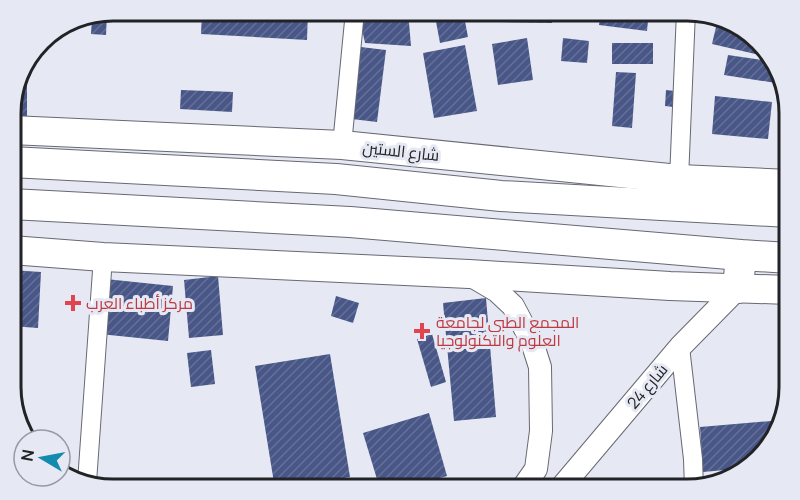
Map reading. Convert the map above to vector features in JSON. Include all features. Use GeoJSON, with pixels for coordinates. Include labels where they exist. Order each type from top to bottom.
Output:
{"type":"FeatureCollection","features":[{"type":"Feature","properties":{"kind":"highway","name":"شارع الستين"},"geometry":{"type":"LineString","coordinates":[[21,163],[336,179],[501,196],[779,211]]}},
{"type":"Feature","properties":{"kind":"highway"},"geometry":{"type":"LineString","coordinates":[[21,205],[350,222],[779,257]]}},
{"type":"Feature","properties":{"kind":"highway"},"geometry":{"type":"LineString","coordinates":[[738,288],[741,255]]}},
{"type":"Feature","properties":{"kind":"main road","name":"شارع الستين"},"geometry":{"type":"LineString","coordinates":[[21,130],[342,146],[679,179],[779,184]]}},
{"type":"Feature","properties":{"kind":"main road"},"geometry":{"type":"LineString","coordinates":[[21,251],[103,257],[779,290]]}},
{"type":"Feature","properties":{"kind":"street"},"geometry":{"type":"LineString","coordinates":[[342,146],[354,21]]}},
{"type":"Feature","properties":{"kind":"street"},"geometry":{"type":"LineString","coordinates":[[679,179],[686,21]]}},
{"type":"Feature","properties":{"kind":"street"},"geometry":{"type":"LineString","coordinates":[[87,475],[103,257]]}},
{"type":"Feature","properties":{"kind":"street"},"geometry":{"type":"LineString","coordinates":[[469,274],[497,291],[513,306],[532,342],[540,368],[541,431],[536,469],[529,479]]}},
{"type":"Feature","properties":{"kind":"street","name":"شارع 24"},"geometry":{"type":"LineString","coordinates":[[568,479],[680,347],[738,288]]}},
{"type":"Feature","properties":{"kind":"street"},"geometry":{"type":"LineString","coordinates":[[680,347],[694,479]]}},
{"type":"Feature","properties":{"kind":"building"},"geometry":{"type":"Polygon","coordinates":[[[202,21],[308,21],[307,40],[201,34],[202,21]]]}},
{"type":"Feature","properties":{"kind":"building"},"geometry":{"type":"Polygon","coordinates":[[[360,21],[409,21],[411,46],[365,43],[360,21]]]}},
{"type":"Feature","properties":{"kind":"building"},"geometry":{"type":"Polygon","coordinates":[[[436,21],[465,21],[468,37],[440,43],[436,21]]]}},
{"type":"Feature","properties":{"kind":"building"},"geometry":{"type":"Polygon","coordinates":[[[552,21],[552,23],[500,22],[552,21]]]}},
{"type":"Feature","properties":{"kind":"building"},"geometry":{"type":"Polygon","coordinates":[[[600,21],[648,21],[647,31],[599,25],[600,21]]]}},
{"type":"Feature","properties":{"kind":"building"},"geometry":{"type":"Polygon","coordinates":[[[107,22],[106,35],[91,34],[92,24],[107,22]]]}},
{"type":"Feature","properties":{"kind":"building"},"geometry":{"type":"Polygon","coordinates":[[[716,27],[726,29],[738,36],[758,55],[712,44],[716,27]]]}},
{"type":"Feature","properties":{"kind":"building"},"geometry":{"type":"Polygon","coordinates":[[[527,38],[533,80],[498,85],[492,44],[527,38]]]}},
{"type":"Feature","properties":{"kind":"building"},"geometry":{"type":"Polygon","coordinates":[[[563,38],[589,41],[587,63],[561,61],[563,38]]]}},
{"type":"Feature","properties":{"kind":"building"},"geometry":{"type":"Polygon","coordinates":[[[612,43],[653,43],[653,64],[612,64],[612,43]]]}},
{"type":"Feature","properties":{"kind":"building"},"geometry":{"type":"Polygon","coordinates":[[[344,45],[386,50],[377,122],[335,117],[344,45]]]}},
{"type":"Feature","properties":{"kind":"building"},"geometry":{"type":"Polygon","coordinates":[[[465,45],[477,111],[434,118],[423,53],[465,45]]]}},
{"type":"Feature","properties":{"kind":"building"},"geometry":{"type":"Polygon","coordinates":[[[728,55],[762,60],[774,83],[724,75],[728,55]]]}},
{"type":"Feature","properties":{"kind":"building"},"geometry":{"type":"Polygon","coordinates":[[[616,72],[636,73],[632,128],[612,126],[616,72]]]}},
{"type":"Feature","properties":{"kind":"building"},"geometry":{"type":"Polygon","coordinates":[[[27,81],[27,125],[21,125],[21,113],[27,81]]]}},
{"type":"Feature","properties":{"kind":"building"},"geometry":{"type":"Polygon","coordinates":[[[181,90],[233,92],[232,112],[180,109],[181,90]]]}},
{"type":"Feature","properties":{"kind":"building"},"geometry":{"type":"Polygon","coordinates":[[[666,90],[692,93],[690,109],[665,106],[666,90]]]}},
{"type":"Feature","properties":{"kind":"building"},"geometry":{"type":"Polygon","coordinates":[[[715,96],[772,102],[768,139],[712,134],[715,96]]]}},
{"type":"Feature","properties":{"kind":"building"},"geometry":{"type":"Polygon","coordinates":[[[21,271],[41,272],[38,328],[21,327],[21,271]]]}},
{"type":"Feature","properties":{"kind":"building"},"geometry":{"type":"Polygon","coordinates":[[[218,276],[223,335],[189,338],[184,280],[218,276]]]}},
{"type":"Feature","properties":{"kind":"building"},"geometry":{"type":"Polygon","coordinates":[[[96,278],[173,286],[168,341],[90,333],[96,278]]]}},
{"type":"Feature","properties":{"kind":"building"},"geometry":{"type":"Polygon","coordinates":[[[336,296],[359,303],[353,323],[331,316],[336,296]]]}},
{"type":"Feature","properties":{"kind":"building"},"geometry":{"type":"Polygon","coordinates":[[[486,298],[496,417],[454,421],[443,303],[486,298]]]}},
{"type":"Feature","properties":{"kind":"building"},"geometry":{"type":"Polygon","coordinates":[[[432,334],[446,382],[431,387],[417,339],[432,334]]]}},
{"type":"Feature","properties":{"kind":"building"},"geometry":{"type":"Polygon","coordinates":[[[211,350],[215,384],[191,387],[187,353],[211,350]]]}},
{"type":"Feature","properties":{"kind":"building"},"geometry":{"type":"Polygon","coordinates":[[[330,354],[350,477],[273,479],[255,366],[330,354]]]}},
{"type":"Feature","properties":{"kind":"building"},"geometry":{"type":"Polygon","coordinates":[[[429,413],[447,476],[437,479],[377,479],[363,433],[429,413]]]}},
{"type":"Feature","properties":{"kind":"building"},"geometry":{"type":"Polygon","coordinates":[[[771,421],[764,438],[748,456],[726,470],[703,472],[700,427],[771,421]]]}},
{"type":"Feature","properties":{"kind":"place","name":"مركز أطباء العرب"},"geometry":{"type":"Point","coordinates":[73,303]}},
{"type":"Feature","properties":{"kind":"place","name":"المجمع الطبي لجامعة العلوم والتكنولوجيا"},"geometry":{"type":"Point","coordinates":[422,331]}}]}
